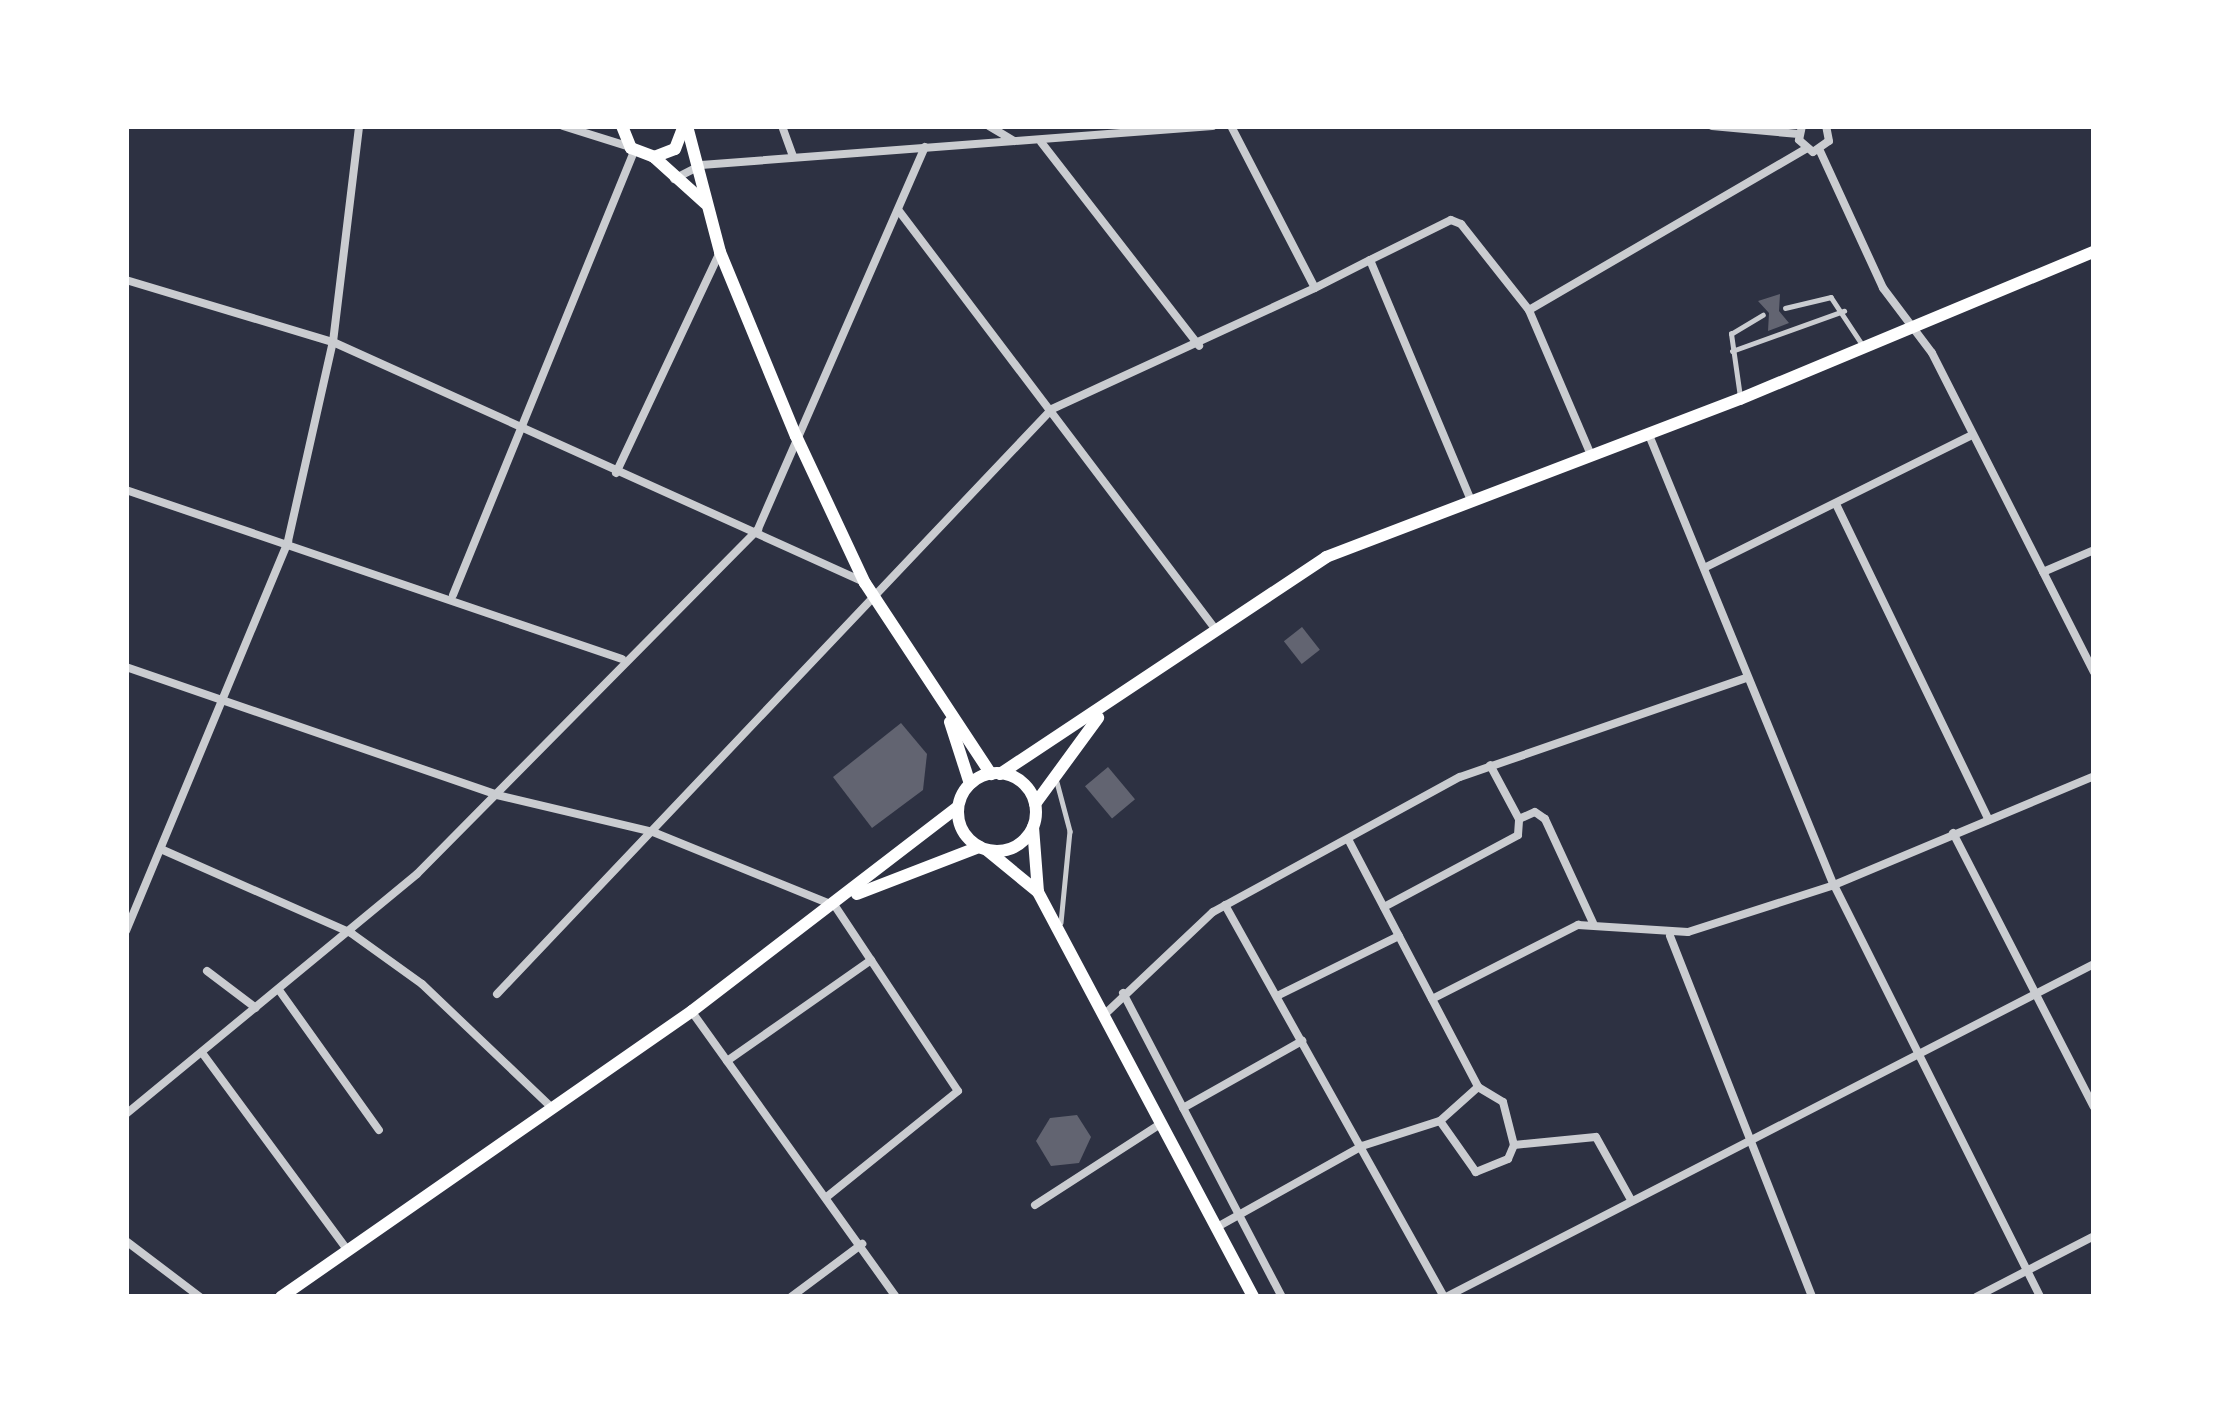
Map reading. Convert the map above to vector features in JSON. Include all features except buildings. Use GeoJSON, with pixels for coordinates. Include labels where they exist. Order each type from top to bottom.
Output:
{"type":"FeatureCollection","features":[{"type":"Feature","properties":{"kind":"main road"},"geometry":{"type":"LineString","coordinates":[[622,126],[632,149],[654,158],[673,180],[704,203]]}},
{"type":"Feature","properties":{"kind":"main road"},"geometry":{"type":"LineString","coordinates":[[654,158],[675,149],[686,126]]}},
{"type":"Feature","properties":{"kind":"main road"},"geometry":{"type":"LineString","coordinates":[[686,126],[701,165],[704,203],[720,252],[796,436],[866,583],[946,710],[995,774],[1022,783],[1034,804],[1038,892],[1253,1297]]}},
{"type":"Feature","properties":{"kind":"main road"},"geometry":{"type":"LineString","coordinates":[[280,1297],[840,903],[958,807],[970,784],[1105,709],[1214,626],[1326,557],[1470,498],[1740,400],[2094,252]]}},
{"type":"Feature","properties":{"kind":"main road"},"geometry":{"type":"LineString","coordinates":[[1034,804],[1105,709]]}},
{"type":"Feature","properties":{"kind":"main road"},"geometry":{"type":"LineString","coordinates":[[946,710],[970,784]]}},
{"type":"Feature","properties":{"kind":"main road"},"geometry":{"type":"LineString","coordinates":[[958,807],[962,830],[1038,892]]}},
{"type":"Feature","properties":{"kind":"main road"},"geometry":{"type":"LineString","coordinates":[[840,903],[983,848],[1009,849],[1033,826]]}},
{"type":"Feature","properties":{"kind":"street"},"geometry":{"type":"LineString","coordinates":[[126,932],[226,701],[288,541],[333,342],[358,126]]}},
{"type":"Feature","properties":{"kind":"street"},"geometry":{"type":"LineString","coordinates":[[453,596],[632,149],[563,126]]}},
{"type":"Feature","properties":{"kind":"street"},"geometry":{"type":"LineString","coordinates":[[782,126],[793,157]]}},
{"type":"Feature","properties":{"kind":"street"},"geometry":{"type":"LineString","coordinates":[[989,126],[1015,142]]}},
{"type":"Feature","properties":{"kind":"street"},"geometry":{"type":"LineString","coordinates":[[673,180],[701,165],[1213,126]]}},
{"type":"Feature","properties":{"kind":"street"},"geometry":{"type":"LineString","coordinates":[[1231,126],[1316,288]]}},
{"type":"Feature","properties":{"kind":"street"},"geometry":{"type":"LineString","coordinates":[[1712,126],[1800,130],[1806,149]]}},
{"type":"Feature","properties":{"kind":"street"},"geometry":{"type":"LineString","coordinates":[[1820,151],[1829,140],[1826,126]]}},
{"type":"Feature","properties":{"kind":"street"},"geometry":{"type":"LineString","coordinates":[[1040,141],[1199,346]]}},
{"type":"Feature","properties":{"kind":"street"},"geometry":{"type":"LineString","coordinates":[[126,1114],[351,933],[497,794],[622,659],[758,529],[925,147]]}},
{"type":"Feature","properties":{"kind":"street"},"geometry":{"type":"LineString","coordinates":[[1528,310],[1806,149],[1820,151]]}},
{"type":"Feature","properties":{"kind":"street"},"geometry":{"type":"LineString","coordinates":[[1820,151],[1883,288],[1916,328],[2094,672]]}},
{"type":"Feature","properties":{"kind":"street"},"geometry":{"type":"LineString","coordinates":[[899,211],[1214,626]]}},
{"type":"Feature","properties":{"kind":"street"},"geometry":{"type":"LineString","coordinates":[[496,994],[1052,410],[1199,346],[1450,220],[1461,224],[1528,310],[1591,457]]}},
{"type":"Feature","properties":{"kind":"street"},"geometry":{"type":"LineString","coordinates":[[616,472],[720,252]]}},
{"type":"Feature","properties":{"kind":"street"},"geometry":{"type":"LineString","coordinates":[[1370,260],[1470,498]]}},
{"type":"Feature","properties":{"kind":"street"},"geometry":{"type":"LineString","coordinates":[[126,280],[333,342],[517,431],[758,529],[866,583]]}},
{"type":"Feature","properties":{"kind":"street"},"geometry":{"type":"LineString","coordinates":[[1648,435],[1834,885],[2040,1297]]}},
{"type":"Feature","properties":{"kind":"street"},"geometry":{"type":"LineString","coordinates":[[1704,568],[1972,435]]}},
{"type":"Feature","properties":{"kind":"street"},"geometry":{"type":"LineString","coordinates":[[126,490],[453,596],[622,659]]}},
{"type":"Feature","properties":{"kind":"street"},"geometry":{"type":"LineString","coordinates":[[1836,504],[1989,820]]}},
{"type":"Feature","properties":{"kind":"street"},"geometry":{"type":"LineString","coordinates":[[2043,572],[2094,550]]}},
{"type":"Feature","properties":{"kind":"street"},"geometry":{"type":"LineString","coordinates":[[126,668],[497,794],[653,832],[840,903],[871,960],[958,1091],[828,1196]]}},
{"type":"Feature","properties":{"kind":"street"},"geometry":{"type":"LineString","coordinates":[[1104,1015],[1123,992],[1225,905],[1348,839],[1490,765],[1746,678]]}},
{"type":"Feature","properties":{"kind":"street"},"geometry":{"type":"LineString","coordinates":[[1384,907],[1517,835],[1519,819],[1490,765]]}},
{"type":"Feature","properties":{"kind":"street"},"geometry":{"type":"LineString","coordinates":[[1432,999],[1593,922],[1670,935],[1834,885],[2094,776]]}},
{"type":"Feature","properties":{"kind":"street"},"geometry":{"type":"LineString","coordinates":[[1519,819],[1534,812],[1545,819],[1593,922]]}},
{"type":"Feature","properties":{"kind":"street"},"geometry":{"type":"LineString","coordinates":[[1953,833],[2094,1107]]}},
{"type":"Feature","properties":{"kind":"street"},"geometry":{"type":"LineString","coordinates":[[1348,839],[1478,1087],[1503,1102],[1514,1145],[1508,1159],[1476,1172],[1440,1121]]}},
{"type":"Feature","properties":{"kind":"street"},"geometry":{"type":"LineString","coordinates":[[163,850],[351,933],[422,984],[550,1106]]}},
{"type":"Feature","properties":{"kind":"street"},"geometry":{"type":"LineString","coordinates":[[1225,905],[1445,1297],[2034,989],[2094,964]]}},
{"type":"Feature","properties":{"kind":"street"},"geometry":{"type":"LineString","coordinates":[[1670,935],[1812,1297]]}},
{"type":"Feature","properties":{"kind":"street"},"geometry":{"type":"LineString","coordinates":[[1277,996],[1399,936]]}},
{"type":"Feature","properties":{"kind":"street"},"geometry":{"type":"LineString","coordinates":[[727,1061],[871,960]]}},
{"type":"Feature","properties":{"kind":"street"},"geometry":{"type":"LineString","coordinates":[[207,971],[256,1008]]}},
{"type":"Feature","properties":{"kind":"street"},"geometry":{"type":"LineString","coordinates":[[279,990],[379,1130]]}},
{"type":"Feature","properties":{"kind":"street"},"geometry":{"type":"LineString","coordinates":[[1123,992],[1282,1297]]}},
{"type":"Feature","properties":{"kind":"street"},"geometry":{"type":"LineString","coordinates":[[692,1011],[896,1297]]}},
{"type":"Feature","properties":{"kind":"street"},"geometry":{"type":"LineString","coordinates":[[1183,1108],[1302,1041]]}},
{"type":"Feature","properties":{"kind":"street"},"geometry":{"type":"LineString","coordinates":[[203,1054],[346,1249]]}},
{"type":"Feature","properties":{"kind":"street"},"geometry":{"type":"LineString","coordinates":[[1219,1226],[1236,1210],[1362,1146],[1440,1121],[1478,1087]]}},
{"type":"Feature","properties":{"kind":"street"},"geometry":{"type":"LineString","coordinates":[[1035,1205],[1162,1124]]}},
{"type":"Feature","properties":{"kind":"street"},"geometry":{"type":"LineString","coordinates":[[1514,1145],[1596,1137],[1630,1198]]}},
{"type":"Feature","properties":{"kind":"street"},"geometry":{"type":"LineString","coordinates":[[1976,1297],[2094,1236]]}},
{"type":"Feature","properties":{"kind":"street"},"geometry":{"type":"LineString","coordinates":[[126,1241],[200,1297]]}},
{"type":"Feature","properties":{"kind":"street"},"geometry":{"type":"LineString","coordinates":[[791,1297],[862,1244]]}},
{"type":"Feature","properties":{"kind":"lane"},"geometry":{"type":"LineString","coordinates":[[1785,308],[1825,296],[1844,310],[1864,349]]}},
{"type":"Feature","properties":{"kind":"lane"},"geometry":{"type":"LineString","coordinates":[[1732,351],[1844,310]]}},
{"type":"Feature","properties":{"kind":"lane"},"geometry":{"type":"LineString","coordinates":[[1740,400],[1732,351],[1736,326],[1763,315]]}},
{"type":"Feature","properties":{"kind":"lane"},"geometry":{"type":"LineString","coordinates":[[1055,776],[1070,832],[1060,934]]}}]}
